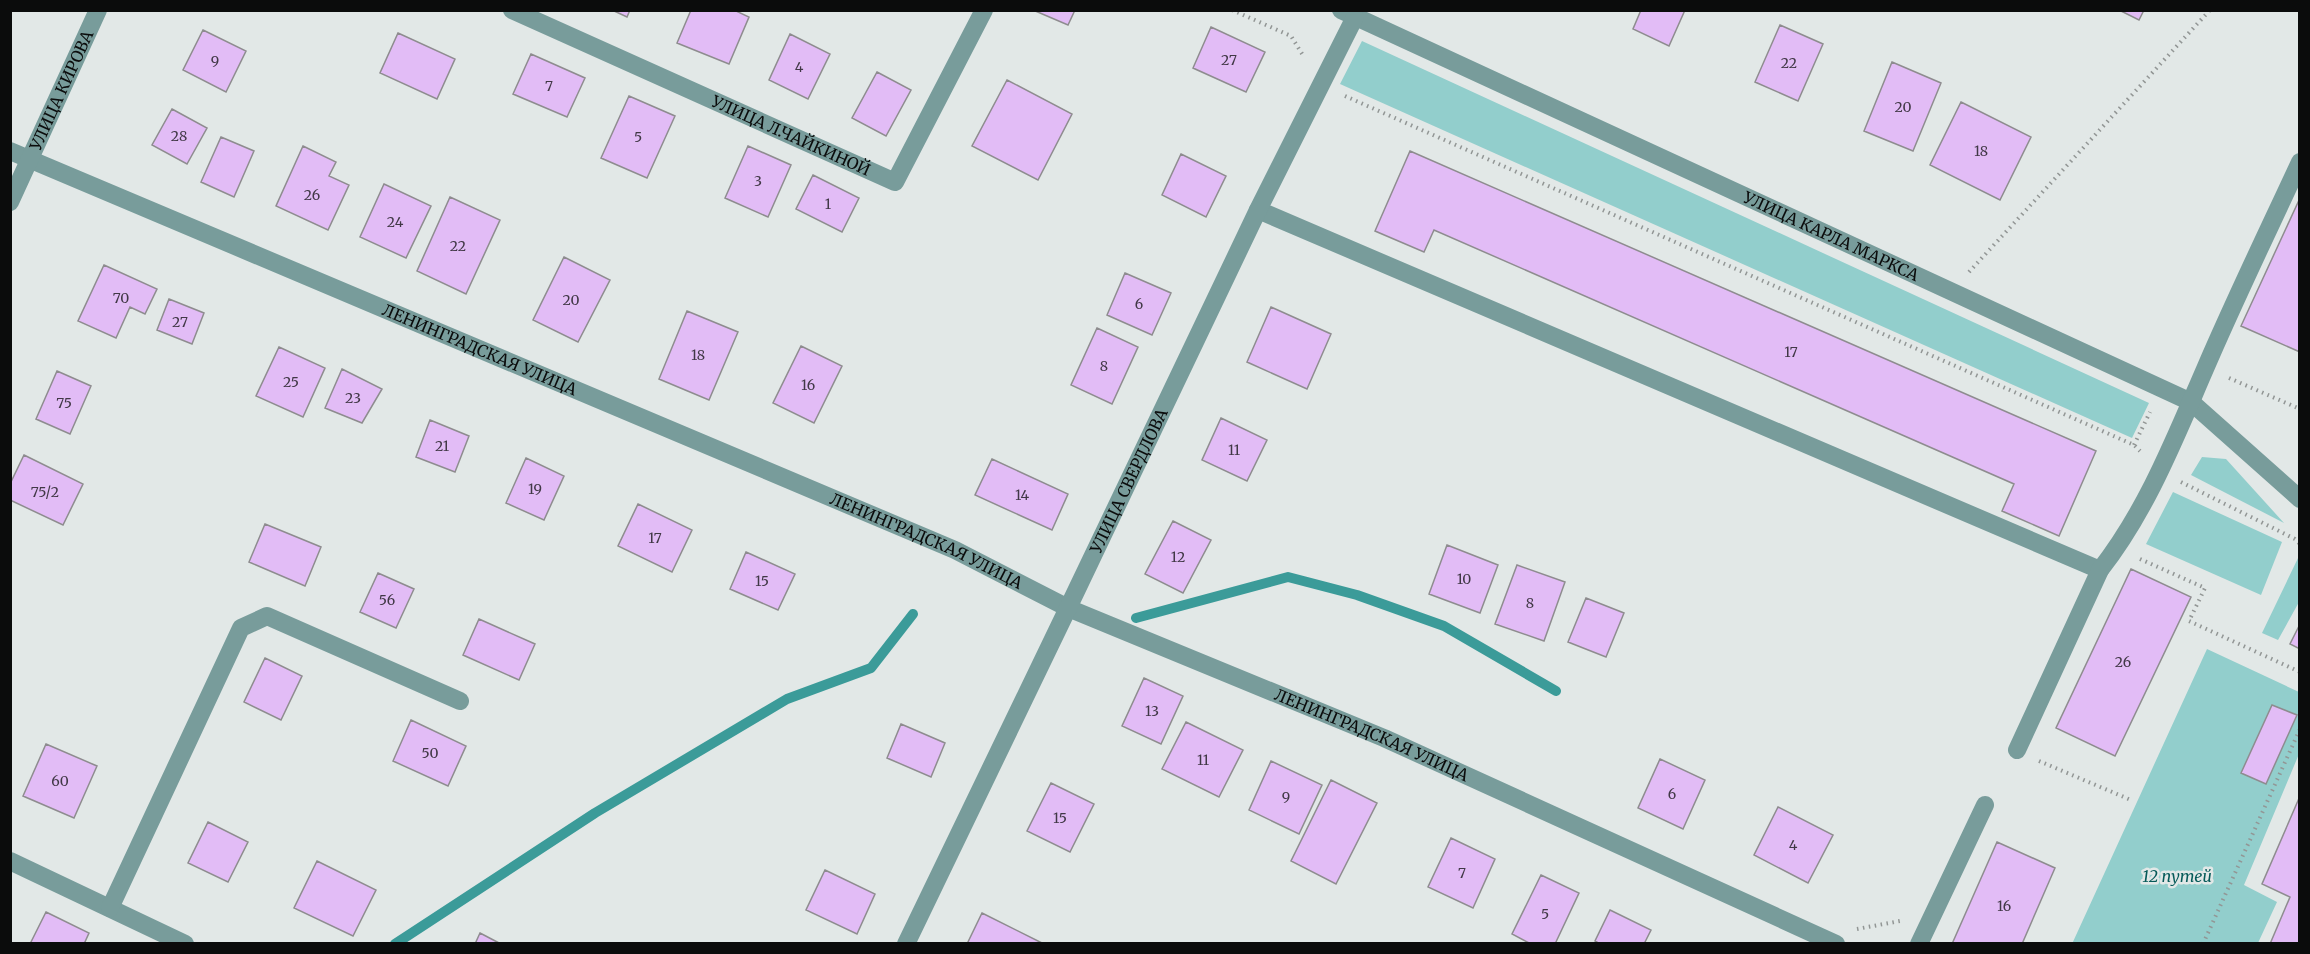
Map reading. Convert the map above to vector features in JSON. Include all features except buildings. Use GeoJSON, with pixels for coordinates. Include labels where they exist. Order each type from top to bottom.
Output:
{"type":"FeatureCollection","features":[{"type":"Feature","properties":{"kind":"street","name":"УЛИЦА КИРОВА"},"geometry":{"type":"LineString","coordinates":[[10,202],[98,10]]}},
{"type":"Feature","properties":{"kind":"street","name":"УЛИЦА Л.ЧАЙКИНОЙ"},"geometry":{"type":"LineString","coordinates":[[512,10],[895,182],[984,10]]}},
{"type":"Feature","properties":{"kind":"street","name":"УЛИЦА СВЕРДЛОВА"},"geometry":{"type":"LineString","coordinates":[[906,944],[1258,210],[1322,86],[1348,14]]}},
{"type":"Feature","properties":{"kind":"street","name":"УЛИЦА КАРЛА МАРКСА"},"geometry":{"type":"LineString","coordinates":[[1348,14],[2191,402],[2300,499]]}},
{"type":"Feature","properties":{"kind":"street","name":"ЛЕНИНГРАДСКАЯ УЛИЦА"},"geometry":{"type":"LineString","coordinates":[[10,151],[955,550],[1068,608],[1384,738],[1836,944]]}},
{"type":"Feature","properties":{"kind":"street"},"geometry":{"type":"LineString","coordinates":[[2017,750],[2100,570],[2117,548],[2161,472],[2205,368],[2300,162]]}},
{"type":"Feature","properties":{"kind":"street"},"geometry":{"type":"LineString","coordinates":[[1258,210],[2100,570]]}},
{"type":"Feature","properties":{"kind":"street"},"geometry":{"type":"LineString","coordinates":[[110,908],[241,628],[267,616],[459,701]]}},
{"type":"Feature","properties":{"kind":"street"},"geometry":{"type":"LineString","coordinates":[[1919,944],[1985,805]]}},
{"type":"Feature","properties":{"kind":"street"},"geometry":{"type":"LineString","coordinates":[[10,861],[184,944]]}},
{"type":"Feature","properties":{"kind":"path"},"geometry":{"type":"LineString","coordinates":[[1232,10],[1291,36],[1322,86],[2134,446],[2161,472],[2295,539],[2300,544]]}},
{"type":"Feature","properties":{"kind":"path"},"geometry":{"type":"LineString","coordinates":[[1952,291],[2210,10]]}},
{"type":"Feature","properties":{"kind":"path"},"geometry":{"type":"LineString","coordinates":[[2205,368],[2300,409]]}},
{"type":"Feature","properties":{"kind":"path"},"geometry":{"type":"LineString","coordinates":[[2189,621],[2217,636],[2300,672]]}},
{"type":"Feature","properties":{"kind":"path"},"geometry":{"type":"LineString","coordinates":[[2203,944],[2300,729]]}},
{"type":"Feature","properties":{"kind":"path"},"geometry":{"type":"LineString","coordinates":[[2017,750],[2131,800]]}},
{"type":"Feature","properties":{"kind":"path"},"geometry":{"type":"LineString","coordinates":[[1853,930],[1885,925],[1935,910]]}},
{"type":"Feature","properties":{"kind":"green space"},"geometry":{"type":"Polygon","coordinates":[[[1362,41],[2149,403],[2132,438],[1340,84],[1362,41]]]}},
{"type":"Feature","properties":{"kind":"green space"},"geometry":{"type":"Polygon","coordinates":[[[2202,457],[2226,459],[2284,523],[2191,475],[2202,457]]]}},
{"type":"Feature","properties":{"kind":"green space"},"geometry":{"type":"Polygon","coordinates":[[[2173,492],[2282,542],[2261,595],[2146,544],[2173,492]]]}},
{"type":"Feature","properties":{"kind":"green space"},"geometry":{"type":"Polygon","coordinates":[[[2299,556],[2299,602],[2278,640],[2262,633],[2299,556]]]}},
{"type":"Feature","properties":{"kind":"green space","name":"12 путей"},"geometry":{"type":"Polygon","coordinates":[[[2207,649],[2299,692],[2299,754],[2244,885],[2277,902],[2258,943],[2072,944],[2207,649]]]}},
{"type":"Feature","properties":{"kind":"waterway"},"geometry":{"type":"LineString","coordinates":[[1136,618],[1288,577],[1357,595],[1444,626],[1556,691]]}},
{"type":"Feature","properties":{"kind":"waterway"},"geometry":{"type":"LineString","coordinates":[[395,944],[595,813],[787,699],[871,668],[913,614]]}}]}
